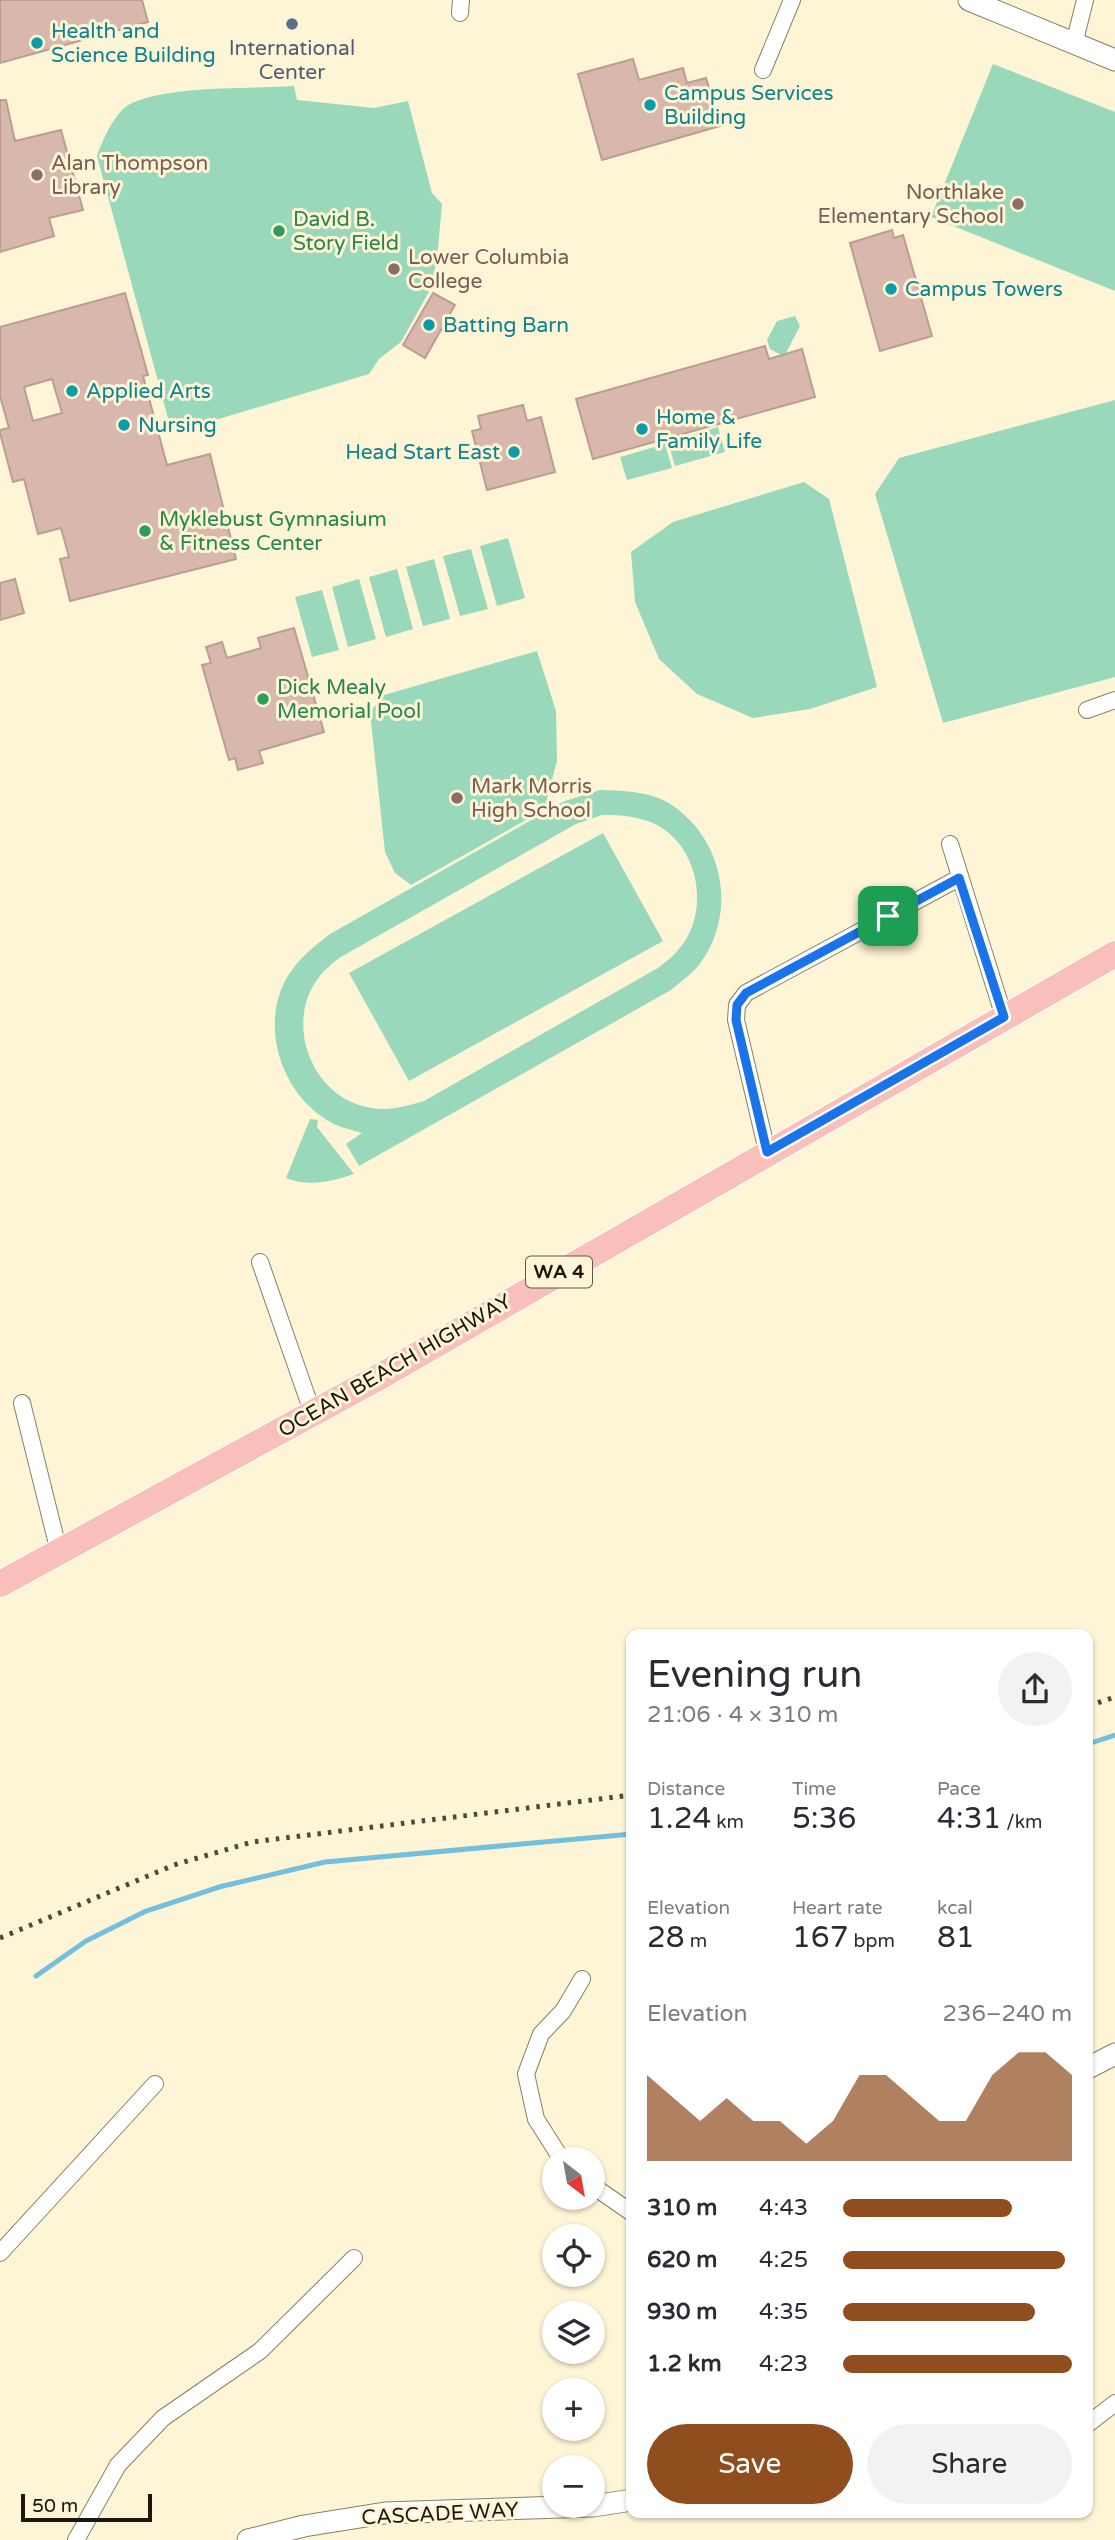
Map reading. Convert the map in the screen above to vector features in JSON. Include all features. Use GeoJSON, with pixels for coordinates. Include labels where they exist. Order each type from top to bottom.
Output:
{"type":"FeatureCollection","features":[{"type":"Feature","properties":{"kind":"main road","name":"OCEAN BEACH HIGHWAY"},"geometry":{"type":"LineString","coordinates":[[0,1584],[313,1414],[1115,954]]}},
{"type":"Feature","properties":{"kind":"street"},"geometry":{"type":"LineString","coordinates":[[764,70],[792,0]]}},
{"type":"Feature","properties":{"kind":"street"},"geometry":{"type":"LineString","coordinates":[[969,0],[1115,60]]}},
{"type":"Feature","properties":{"kind":"street"},"geometry":{"type":"LineString","coordinates":[[1074,44],[1084,0]]}},
{"type":"Feature","properties":{"kind":"street"},"geometry":{"type":"LineString","coordinates":[[1087,710],[1115,700]]}},
{"type":"Feature","properties":{"kind":"street"},"geometry":{"type":"LineString","coordinates":[[950,844],[1004,1017]]}},
{"type":"Feature","properties":{"kind":"street"},"geometry":{"type":"LineString","coordinates":[[767,1152],[736,1020],[737,1005],[746,993],[959,878]]}},
{"type":"Feature","properties":{"kind":"street"},"geometry":{"type":"LineString","coordinates":[[260,1262],[313,1414]]}},
{"type":"Feature","properties":{"kind":"street"},"geometry":{"type":"LineString","coordinates":[[23,1403],[59,1552]]}},
{"type":"Feature","properties":{"kind":"street"},"geometry":{"type":"LineString","coordinates":[[554,2147],[536,2119],[526,2074],[541,2034],[563,2011],[582,1979]]}},
{"type":"Feature","properties":{"kind":"street"},"geometry":{"type":"LineString","coordinates":[[1093,2065],[1115,2054]]}},
{"type":"Feature","properties":{"kind":"street"},"geometry":{"type":"LineString","coordinates":[[0,2253],[155,2084]]}},
{"type":"Feature","properties":{"kind":"street"},"geometry":{"type":"LineString","coordinates":[[606,2195],[626,2209]]}},
{"type":"Feature","properties":{"kind":"street"},"geometry":{"type":"LineString","coordinates":[[76,2540],[118,2465],[163,2418],[260,2351],[354,2258]]}},
{"type":"Feature","properties":{"kind":"street"},"geometry":{"type":"LineString","coordinates":[[1093,2420],[1115,2403]]}},
{"type":"Feature","properties":{"kind":"street","name":"CASCADE WAY"},"geometry":{"type":"LineString","coordinates":[[605,2504],[626,2501]]}},
{"type":"Feature","properties":{"kind":"street","name":"CASCADE WAY"},"geometry":{"type":"LineString","coordinates":[[248,2540],[304,2526],[385,2513],[542,2508]]}},
{"type":"Feature","properties":{"kind":"green space"},"geometry":{"type":"Polygon","coordinates":[[[993,64],[1115,112],[1115,291],[931,217],[993,64]]]}},
{"type":"Feature","properties":{"kind":"green space","name":"David B. Story Field"},"geometry":{"type":"Polygon","coordinates":[[[294,86],[297,100],[374,108],[408,101],[432,193],[442,204],[437,259],[430,290],[401,342],[379,359],[369,374],[172,433],[97,156],[115,118],[132,103],[168,93],[294,86]]]}},
{"type":"Feature","properties":{"kind":"green space"},"geometry":{"type":"Polygon","coordinates":[[[795,316],[800,326],[786,353],[781,355],[770,349],[767,340],[777,321],[795,316]]]}},
{"type":"Feature","properties":{"kind":"green space"},"geometry":{"type":"Polygon","coordinates":[[[1115,400],[1115,677],[943,723],[875,494],[899,458],[1115,400]]]}},
{"type":"Feature","properties":{"kind":"green space"},"geometry":{"type":"Polygon","coordinates":[[[718,427],[725,452],[675,466],[668,442],[718,427]]]}},
{"type":"Feature","properties":{"kind":"green space"},"geometry":{"type":"Polygon","coordinates":[[[665,444],[672,468],[627,480],[620,457],[665,444]]]}},
{"type":"Feature","properties":{"kind":"green space"},"geometry":{"type":"Polygon","coordinates":[[[804,482],[829,499],[877,687],[810,709],[753,718],[697,694],[659,659],[635,602],[631,552],[673,522],[804,482]]]}},
{"type":"Feature","properties":{"kind":"green space"},"geometry":{"type":"Polygon","coordinates":[[[508,538],[525,598],[497,606],[480,546],[508,538]]]}},
{"type":"Feature","properties":{"kind":"green space"},"geometry":{"type":"Polygon","coordinates":[[[471,549],[488,609],[460,616],[443,556],[471,549]]]}},
{"type":"Feature","properties":{"kind":"green space"},"geometry":{"type":"Polygon","coordinates":[[[434,559],[450,619],[423,626],[406,567],[434,559]]]}},
{"type":"Feature","properties":{"kind":"green space"},"geometry":{"type":"Polygon","coordinates":[[[397,569],[413,629],[386,637],[369,577],[397,569]]]}},
{"type":"Feature","properties":{"kind":"green space"},"geometry":{"type":"Polygon","coordinates":[[[359,579],[376,639],[348,647],[332,587],[359,579]]]}},
{"type":"Feature","properties":{"kind":"green space"},"geometry":{"type":"Polygon","coordinates":[[[322,590],[339,650],[312,657],[295,597],[322,590]]]}},
{"type":"Feature","properties":{"kind":"green space"},"geometry":{"type":"Polygon","coordinates":[[[537,651],[556,711],[557,761],[546,803],[524,821],[411,885],[395,873],[385,852],[370,712],[384,695],[537,651]]]}},
{"type":"Feature","properties":{"kind":"green space"},"geometry":{"type":"Polygon","coordinates":[[[600,790],[638,793],[664,800],[690,820],[704,838],[720,879],[719,923],[711,945],[699,965],[671,990],[359,1166],[346,1144],[362,1133],[336,1125],[315,1111],[300,1097],[280,1060],[275,1019],[278,998],[286,979],[300,960],[330,934],[565,801],[600,790]],[[602,815],[576,824],[339,958],[326,969],[308,995],[304,1036],[309,1056],[319,1075],[333,1090],[350,1102],[378,1109],[424,1101],[658,968],[674,955],[688,935],[695,918],[696,882],[691,864],[670,834],[655,824],[636,818],[602,815]]]}},
{"type":"Feature","properties":{"kind":"green space"},"geometry":{"type":"Polygon","coordinates":[[[603,833],[663,941],[409,1081],[349,973],[603,833]]]}},
{"type":"Feature","properties":{"kind":"green space"},"geometry":{"type":"Polygon","coordinates":[[[310,1119],[318,1120],[317,1127],[354,1174],[320,1182],[286,1178],[310,1119]]]}},
{"type":"Feature","properties":{"kind":"building","name":"Health and Science Building"},"geometry":{"type":"Polygon","coordinates":[[[0,0],[142,0],[148,22],[0,63],[0,0]]]}},
{"type":"Feature","properties":{"kind":"building","name":"Campus Services Building"},"geometry":{"type":"Polygon","coordinates":[[[633,59],[639,80],[683,68],[687,83],[706,78],[720,126],[602,160],[578,74],[633,59]]]}},
{"type":"Feature","properties":{"kind":"building","name":"Alan Thompson Library"},"geometry":{"type":"Polygon","coordinates":[[[0,100],[6,100],[15,141],[61,130],[83,210],[49,218],[54,236],[0,252],[0,100]]]}},
{"type":"Feature","properties":{"kind":"building","name":"Campus Towers"},"geometry":{"type":"Polygon","coordinates":[[[892,230],[894,238],[903,235],[932,336],[880,351],[850,243],[892,230]]]}},
{"type":"Feature","properties":{"kind":"building"},"geometry":{"type":"Polygon","coordinates":[[[125,293],[148,375],[143,376],[167,465],[210,454],[236,559],[70,601],[60,559],[69,557],[61,528],[38,534],[24,479],[13,482],[0,433],[0,430],[9,428],[0,396],[0,327],[125,293]],[[52,379],[24,387],[33,421],[62,413],[52,379]]]}},
{"type":"Feature","properties":{"kind":"building","name":"Batting Barn"},"geometry":{"type":"Polygon","coordinates":[[[433,293],[455,305],[425,358],[403,345],[433,293]]]}},
{"type":"Feature","properties":{"kind":"building","name":"Home & Family Life"},"geometry":{"type":"Polygon","coordinates":[[[765,346],[769,359],[802,349],[815,397],[593,459],[576,399],[765,346]]]}},
{"type":"Feature","properties":{"kind":"building","name":"Head Start East"},"geometry":{"type":"Polygon","coordinates":[[[523,405],[527,421],[541,417],[555,472],[487,490],[472,431],[481,429],[478,416],[523,405]]]}},
{"type":"Feature","properties":{"kind":"building"},"geometry":{"type":"Polygon","coordinates":[[[15,579],[24,613],[0,620],[0,583],[15,579]]]}},
{"type":"Feature","properties":{"kind":"building","name":"Dick Mealy Memorial Pool"},"geometry":{"type":"Polygon","coordinates":[[[294,628],[324,732],[259,751],[263,763],[238,770],[235,758],[229,760],[202,665],[211,663],[206,647],[222,642],[227,658],[261,648],[258,638],[294,628]]]}},
{"type":"Feature","properties":{"kind":"waterway"},"geometry":{"type":"LineString","coordinates":[[1093,1742],[1115,1735]]}},
{"type":"Feature","properties":{"kind":"waterway"},"geometry":{"type":"LineString","coordinates":[[36,1976],[86,1941],[146,1911],[219,1887],[325,1862],[626,1835]]}},
{"type":"Feature","properties":{"kind":"railway"},"geometry":{"type":"LineString","coordinates":[[1093,1704],[1115,1697]]}},
{"type":"Feature","properties":{"kind":"railway"},"geometry":{"type":"LineString","coordinates":[[0,1938],[174,1865],[252,1842],[626,1796]]}},
{"type":"Feature","properties":{"kind":"place","name":"International Center"},"geometry":{"type":"Point","coordinates":[292,24]}},
{"type":"Feature","properties":{"kind":"place","name":"Health and Science Building"},"geometry":{"type":"Point","coordinates":[37,43]}},
{"type":"Feature","properties":{"kind":"place","name":"Campus Services Building"},"geometry":{"type":"Point","coordinates":[650,105]}},
{"type":"Feature","properties":{"kind":"place","name":"Alan Thompson Library"},"geometry":{"type":"Point","coordinates":[37,175]}},
{"type":"Feature","properties":{"kind":"place","name":"Northlake Elementary School"},"geometry":{"type":"Point","coordinates":[1018,204]}},
{"type":"Feature","properties":{"kind":"place","name":"David B. Story Field"},"geometry":{"type":"Point","coordinates":[279,231]}},
{"type":"Feature","properties":{"kind":"place","name":"Lower Columbia College"},"geometry":{"type":"Point","coordinates":[394,269]}},
{"type":"Feature","properties":{"kind":"place","name":"Campus Towers"},"geometry":{"type":"Point","coordinates":[891,289]}},
{"type":"Feature","properties":{"kind":"place","name":"Batting Barn"},"geometry":{"type":"Point","coordinates":[429,325]}},
{"type":"Feature","properties":{"kind":"place","name":"Applied Arts"},"geometry":{"type":"Point","coordinates":[72,391]}},
{"type":"Feature","properties":{"kind":"place","name":"Nursing"},"geometry":{"type":"Point","coordinates":[124,425]}},
{"type":"Feature","properties":{"kind":"place","name":"Home & Family Life"},"geometry":{"type":"Point","coordinates":[642,429]}},
{"type":"Feature","properties":{"kind":"place","name":"Head Start East"},"geometry":{"type":"Point","coordinates":[514,452]}},
{"type":"Feature","properties":{"kind":"place","name":"Myklebust Gymnasium & Fitness Center"},"geometry":{"type":"Point","coordinates":[145,531]}},
{"type":"Feature","properties":{"kind":"place","name":"Dick Mealy Memorial Pool"},"geometry":{"type":"Point","coordinates":[263,699]}},
{"type":"Feature","properties":{"kind":"place","name":"Mark Morris High School"},"geometry":{"type":"Point","coordinates":[457,798]}},
{"type":"Feature","properties":{"kind":"route"},"geometry":{"type":"LineString","coordinates":[[959,878],[1004,1017],[767,1152],[736,1020],[737,1005],[746,993],[888,916],[959,878]]}}]}
